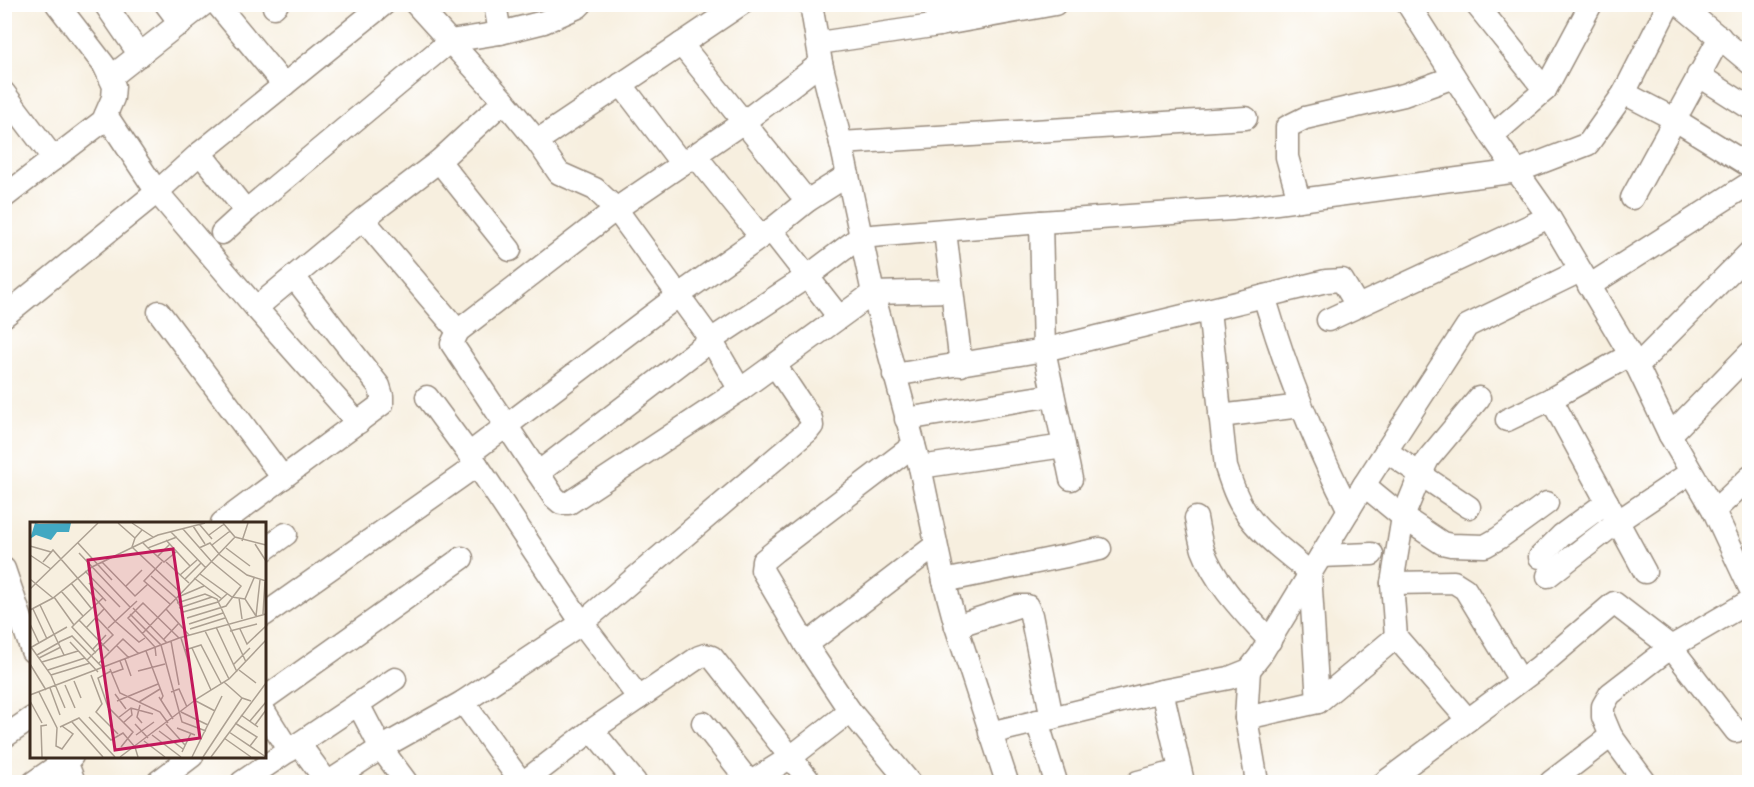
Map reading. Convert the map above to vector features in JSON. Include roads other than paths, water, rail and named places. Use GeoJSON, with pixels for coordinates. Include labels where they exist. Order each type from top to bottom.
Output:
{"type":"FeatureCollection","features":[{"type":"Feature","properties":{"kind":"street"},"geometry":{"type":"LineString","coordinates":[[4,197],[103,121],[113,98],[114,86],[104,65],[57,4]]}},
{"type":"Feature","properties":{"kind":"street"},"geometry":{"type":"LineString","coordinates":[[105,4],[140,55]]}},
{"type":"Feature","properties":{"kind":"street"},"geometry":{"type":"LineString","coordinates":[[166,4],[181,24]]}},
{"type":"Feature","properties":{"kind":"street"},"geometry":{"type":"LineString","coordinates":[[111,77],[204,4]]}},
{"type":"Feature","properties":{"kind":"street"},"geometry":{"type":"LineString","coordinates":[[217,4],[284,85]]}},
{"type":"Feature","properties":{"kind":"street"},"geometry":{"type":"LineString","coordinates":[[4,316],[384,4]]}},
{"type":"Feature","properties":{"kind":"street"},"geometry":{"type":"LineString","coordinates":[[416,4],[504,101],[537,141],[559,173],[595,189],[616,209],[711,340],[740,390]]}},
{"type":"Feature","properties":{"kind":"street"},"geometry":{"type":"LineString","coordinates":[[440,4],[450,41]]}},
{"type":"Feature","properties":{"kind":"street"},"geometry":{"type":"LineString","coordinates":[[495,4],[500,33]]}},
{"type":"Feature","properties":{"kind":"street"},"geometry":{"type":"LineString","coordinates":[[222,233],[450,41],[500,33],[543,13],[578,8],[581,4]]}},
{"type":"Feature","properties":{"kind":"street"},"geometry":{"type":"LineString","coordinates":[[537,141],[741,4]]}},
{"type":"Feature","properties":{"kind":"street"},"geometry":{"type":"LineString","coordinates":[[811,4],[860,237],[894,375],[917,456],[944,581],[956,626],[1008,783]]}},
{"type":"Feature","properties":{"kind":"street"},"geometry":{"type":"LineString","coordinates":[[951,291],[873,293],[740,390],[569,503],[561,502],[554,497],[452,344],[458,331],[616,209],[745,121],[820,53],[936,15],[1054,4]]}},
{"type":"Feature","properties":{"kind":"street"},"geometry":{"type":"LineString","coordinates":[[1408,4],[1492,136],[1549,217],[1633,361],[1670,435],[1714,511],[1749,588]]}},
{"type":"Feature","properties":{"kind":"street"},"geometry":{"type":"LineString","coordinates":[[1476,4],[1545,90]]}},
{"type":"Feature","properties":{"kind":"street"},"geometry":{"type":"LineString","coordinates":[[538,473],[711,340],[808,276],[860,237],[1041,222],[1232,210],[1518,171],[1588,144],[1624,93],[1669,4]]}},
{"type":"Feature","properties":{"kind":"street"},"geometry":{"type":"LineString","coordinates":[[1679,4],[1749,63]]}},
{"type":"Feature","properties":{"kind":"street"},"geometry":{"type":"LineString","coordinates":[[1492,136],[1545,90],[1583,8]]}},
{"type":"Feature","properties":{"kind":"street"},"geometry":{"type":"LineString","coordinates":[[1632,198],[1719,37]]}},
{"type":"Feature","properties":{"kind":"street"},"geometry":{"type":"LineString","coordinates":[[681,44],[807,201]]}},
{"type":"Feature","properties":{"kind":"street"},"geometry":{"type":"LineString","coordinates":[[1698,75],[1749,108]]}},
{"type":"Feature","properties":{"kind":"street"},"geometry":{"type":"LineString","coordinates":[[1299,200],[1287,157],[1287,127],[1305,118],[1404,95],[1454,77]]}},
{"type":"Feature","properties":{"kind":"street"},"geometry":{"type":"LineString","coordinates":[[621,84],[689,160],[808,276],[839,317]]}},
{"type":"Feature","properties":{"kind":"street"},"geometry":{"type":"LineString","coordinates":[[4,93],[54,159]]}},
{"type":"Feature","properties":{"kind":"street"},"geometry":{"type":"LineString","coordinates":[[1624,93],[1674,119],[1749,166]]}},
{"type":"Feature","properties":{"kind":"street"},"geometry":{"type":"LineString","coordinates":[[256,308],[363,219],[439,162],[504,101]]}},
{"type":"Feature","properties":{"kind":"street"},"geometry":{"type":"LineString","coordinates":[[106,115],[157,192],[358,423]]}},
{"type":"Feature","properties":{"kind":"street"},"geometry":{"type":"LineString","coordinates":[[841,143],[1246,118]]}},
{"type":"Feature","properties":{"kind":"street"},"geometry":{"type":"LineString","coordinates":[[200,153],[246,211]]}},
{"type":"Feature","properties":{"kind":"street"},"geometry":{"type":"LineString","coordinates":[[439,162],[510,249]]}},
{"type":"Feature","properties":{"kind":"street"},"geometry":{"type":"LineString","coordinates":[[266,614],[473,459],[506,426],[807,201],[848,175]]}},
{"type":"Feature","properties":{"kind":"street"},"geometry":{"type":"LineString","coordinates":[[1257,783],[1246,718],[1249,670],[1348,510],[1467,327],[1585,279],[1749,183]]}},
{"type":"Feature","properties":{"kind":"street"},"geometry":{"type":"LineString","coordinates":[[1328,320],[1549,217]]}},
{"type":"Feature","properties":{"kind":"street"},"geometry":{"type":"LineString","coordinates":[[363,219],[458,331]]}},
{"type":"Feature","properties":{"kind":"street"},"geometry":{"type":"LineString","coordinates":[[1041,222],[1044,350],[1071,478]]}},
{"type":"Feature","properties":{"kind":"street"},"geometry":{"type":"LineString","coordinates":[[945,231],[961,365]]}},
{"type":"Feature","properties":{"kind":"street"},"geometry":{"type":"LineString","coordinates":[[1506,420],[1633,361],[1749,252]]}},
{"type":"Feature","properties":{"kind":"street"},"geometry":{"type":"LineString","coordinates":[[223,522],[382,404],[379,386],[294,277]]}},
{"type":"Feature","properties":{"kind":"street"},"geometry":{"type":"LineString","coordinates":[[894,375],[1044,350],[1326,280],[1342,280],[1357,305]]}},
{"type":"Feature","properties":{"kind":"street"},"geometry":{"type":"LineString","coordinates":[[1263,296],[1301,406],[1324,463],[1348,510]]}},
{"type":"Feature","properties":{"kind":"street"},"geometry":{"type":"LineString","coordinates":[[1209,310],[1226,467],[1232,486],[1245,511],[1255,524],[1315,565],[1372,554]]}},
{"type":"Feature","properties":{"kind":"street"},"geometry":{"type":"LineString","coordinates":[[159,312],[283,478]]}},
{"type":"Feature","properties":{"kind":"street"},"geometry":{"type":"LineString","coordinates":[[1670,435],[1749,353]]}},
{"type":"Feature","properties":{"kind":"street"},"geometry":{"type":"LineString","coordinates":[[266,713],[328,783],[381,748],[463,702],[582,623],[812,426],[811,419],[775,365]]}},
{"type":"Feature","properties":{"kind":"street"},"geometry":{"type":"LineString","coordinates":[[906,419],[1053,395]]}},
{"type":"Feature","properties":{"kind":"street"},"geometry":{"type":"LineString","coordinates":[[427,397],[473,459],[582,623],[639,698]]}},
{"type":"Feature","properties":{"kind":"street"},"geometry":{"type":"LineString","coordinates":[[1468,720],[1396,637],[1392,583],[1402,517],[1421,473],[1428,459],[1479,398]]}},
{"type":"Feature","properties":{"kind":"street"},"geometry":{"type":"LineString","coordinates":[[1551,399],[1645,572]]}},
{"type":"Feature","properties":{"kind":"street"},"geometry":{"type":"LineString","coordinates":[[1220,416],[1301,406]]}},
{"type":"Feature","properties":{"kind":"street"},"geometry":{"type":"LineString","coordinates":[[909,783],[850,711],[806,645],[762,570],[763,561],[917,456],[1064,446]]}},
{"type":"Feature","properties":{"kind":"street"},"geometry":{"type":"LineString","coordinates":[[1386,451],[1469,507]]}},
{"type":"Feature","properties":{"kind":"street"},"geometry":{"type":"LineString","coordinates":[[1544,566],[1562,535],[1691,472]]}},
{"type":"Feature","properties":{"kind":"street"},"geometry":{"type":"LineString","coordinates":[[1714,511],[1749,477]]}},
{"type":"Feature","properties":{"kind":"street"},"geometry":{"type":"LineString","coordinates":[[1364,485],[1402,517],[1442,543],[1485,546],[1547,503]]}},
{"type":"Feature","properties":{"kind":"street"},"geometry":{"type":"LineString","coordinates":[[1196,518],[1203,549],[1211,568],[1236,603],[1269,640]]}},
{"type":"Feature","properties":{"kind":"street"},"geometry":{"type":"LineString","coordinates":[[266,549],[286,534]]}},
{"type":"Feature","properties":{"kind":"street"},"geometry":{"type":"LineString","coordinates":[[806,645],[936,545]]}},
{"type":"Feature","properties":{"kind":"street"},"geometry":{"type":"LineString","coordinates":[[944,581],[1100,549]]}},
{"type":"Feature","properties":{"kind":"street"},"geometry":{"type":"LineString","coordinates":[[266,698],[462,558]]}},
{"type":"Feature","properties":{"kind":"street"},"geometry":{"type":"LineString","coordinates":[[1315,565],[1318,702]]}},
{"type":"Feature","properties":{"kind":"street"},"geometry":{"type":"LineString","coordinates":[[4,569],[30,645]]}},
{"type":"Feature","properties":{"kind":"street"},"geometry":{"type":"LineString","coordinates":[[1392,583],[1454,582],[1460,585],[1520,680]]}},
{"type":"Feature","properties":{"kind":"street"},"geometry":{"type":"LineString","coordinates":[[1645,783],[1611,736],[1603,717],[1603,706],[1610,694],[1671,647],[1749,601]]}},
{"type":"Feature","properties":{"kind":"street"},"geometry":{"type":"LineString","coordinates":[[1385,783],[1415,775],[1468,720],[1614,603],[1671,647],[1736,731]]}},
{"type":"Feature","properties":{"kind":"street"},"geometry":{"type":"LineString","coordinates":[[956,626],[1018,606],[1027,606],[1056,783]]}},
{"type":"Feature","properties":{"kind":"street"},"geometry":{"type":"LineString","coordinates":[[1246,718],[1318,702],[1396,637]]}},
{"type":"Feature","properties":{"kind":"street"},"geometry":{"type":"LineString","coordinates":[[463,702],[522,783],[592,730],[705,655],[712,657],[810,783]]}},
{"type":"Feature","properties":{"kind":"street"},"geometry":{"type":"LineString","coordinates":[[990,733],[1162,691],[1229,678],[1249,670]]}},
{"type":"Feature","properties":{"kind":"street"},"geometry":{"type":"LineString","coordinates":[[242,783],[395,679]]}},
{"type":"Feature","properties":{"kind":"street"},"geometry":{"type":"LineString","coordinates":[[1138,783],[1181,777],[1162,691]]}},
{"type":"Feature","properties":{"kind":"street"},"geometry":{"type":"LineString","coordinates":[[358,704],[381,748],[406,783]]}},
{"type":"Feature","properties":{"kind":"street"},"geometry":{"type":"LineString","coordinates":[[703,723],[750,783],[790,757],[850,711]]}},
{"type":"Feature","properties":{"kind":"street"},"geometry":{"type":"LineString","coordinates":[[4,737],[30,719]]}},
{"type":"Feature","properties":{"kind":"street"},"geometry":{"type":"LineString","coordinates":[[592,730],[635,783]]}},
{"type":"Feature","properties":{"kind":"street"},"geometry":{"type":"LineString","coordinates":[[1551,783],[1611,736]]}},
{"type":"Feature","properties":{"kind":"street"},"geometry":{"type":"LineString","coordinates":[[34,783],[67,757],[74,783]]}},
{"type":"Feature","properties":{"kind":"street"},"geometry":{"type":"LineString","coordinates":[[158,783],[191,757]]}}]}
